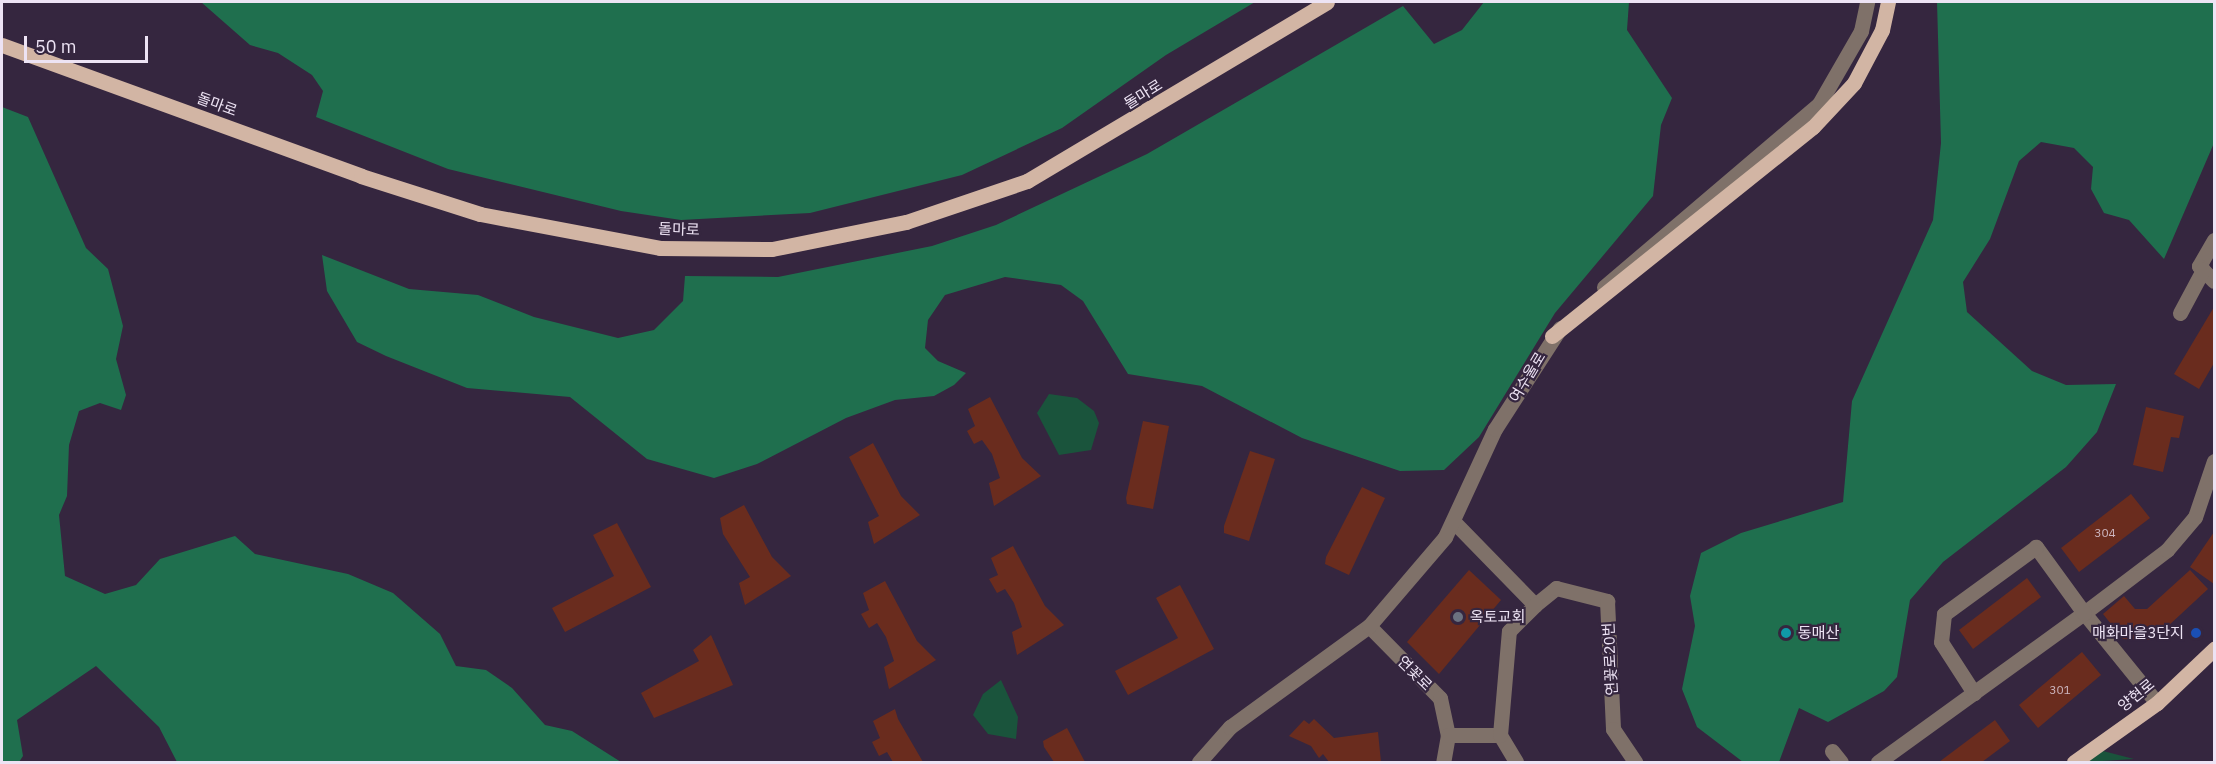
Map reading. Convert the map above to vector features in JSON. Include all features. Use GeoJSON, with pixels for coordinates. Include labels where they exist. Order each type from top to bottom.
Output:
{"type":"FeatureCollection","features":[{"type":"Feature","properties":{"kind":"main road","name":"돌마로"},"geometry":{"type":"LineString","coordinates":[[2,45],[480,214],[660,248],[772,249],[906,222],[1027,181],[1327,2]]}},
{"type":"Feature","properties":{"kind":"main road"},"geometry":{"type":"LineString","coordinates":[[1552,336],[1813,128],[1854,83],[1882,30],[1888,2]]}},
{"type":"Feature","properties":{"kind":"main road","name":"양현로"},"geometry":{"type":"LineString","coordinates":[[2074,762],[2157,703],[2214,649]]}},
{"type":"Feature","properties":{"kind":"street","name":"여수울로"},"geometry":{"type":"LineString","coordinates":[[1199,762],[1230,727],[1369,627],[1454,522],[1495,429],[1552,336],[1819,104],[1860,31],[1868,2]]}},
{"type":"Feature","properties":{"kind":"street"},"geometry":{"type":"LineString","coordinates":[[2180,312],[2209,275],[2199,266],[2214,240]]}},
{"type":"Feature","properties":{"kind":"street"},"geometry":{"type":"LineString","coordinates":[[1881,762],[2167,550],[2195,517],[2214,461]]}},
{"type":"Feature","properties":{"kind":"street"},"geometry":{"type":"LineString","coordinates":[[1454,522],[1535,605],[1509,631],[1500,735],[1516,762]]}},
{"type":"Feature","properties":{"kind":"street"},"geometry":{"type":"LineString","coordinates":[[1974,693],[1941,642],[1944,614],[2036,547],[2084,613],[2157,703]]}},
{"type":"Feature","properties":{"kind":"street","name":"연꽃로20번"},"geometry":{"type":"LineString","coordinates":[[1535,605],[1556,588],[1607,601],[1613,729],[1635,762]]}},
{"type":"Feature","properties":{"kind":"street","name":"연꽃로"},"geometry":{"type":"LineString","coordinates":[[1369,627],[1440,698],[1448,735],[1443,762]]}},
{"type":"Feature","properties":{"kind":"street"},"geometry":{"type":"LineString","coordinates":[[1448,735],[1500,735]]}},
{"type":"Feature","properties":{"kind":"green space"},"geometry":{"type":"Polygon","coordinates":[[[201,2],[1255,2],[1166,55],[1062,128],[962,175],[810,213],[681,220],[621,211],[448,169],[316,117],[323,91],[312,75],[278,53],[250,45],[201,2]]]}},
{"type":"Feature","properties":{"kind":"green space"},"geometry":{"type":"Polygon","coordinates":[[[1484,2],[1629,2],[1627,30],[1672,98],[1661,125],[1653,196],[1555,313],[1479,437],[1444,470],[1400,471],[1302,438],[1202,386],[1128,374],[1083,301],[1061,285],[1005,277],[945,295],[928,320],[925,348],[938,361],[966,373],[954,385],[934,396],[895,400],[846,418],[757,464],[714,478],[647,459],[570,397],[467,388],[357,342],[327,291],[322,255],[409,289],[478,295],[534,317],[618,338],[654,330],[683,301],[685,276],[778,277],[932,246],[996,225],[1147,154],[1403,6],[1434,44],[1462,30],[1484,2]]]}},
{"type":"Feature","properties":{"kind":"green space"},"geometry":{"type":"Polygon","coordinates":[[[1937,2],[2214,2],[2214,143],[2164,259],[2129,220],[2104,213],[2091,189],[2093,167],[2074,148],[2041,142],[2019,161],[1990,239],[1963,282],[1967,312],[2032,371],[2066,385],[2116,384],[2097,432],[2066,467],[1943,562],[1910,600],[1897,677],[1884,691],[1828,722],[1799,708],[1779,762],[1743,762],[1697,727],[1682,689],[1695,626],[1690,596],[1701,553],[1741,533],[1843,502],[1852,401],[1933,220],[1941,143],[1937,2]]]}},
{"type":"Feature","properties":{"kind":"green space"},"geometry":{"type":"Polygon","coordinates":[[[2,107],[28,117],[86,248],[108,269],[123,326],[116,359],[126,395],[121,410],[100,403],[79,411],[69,445],[67,496],[59,515],[65,576],[105,594],[136,585],[160,559],[235,536],[255,554],[348,574],[393,593],[440,634],[456,666],[486,670],[512,688],[545,725],[572,731],[621,762],[177,762],[159,727],[96,666],[17,720],[23,756],[19,762],[2,762],[2,107]]]}},
{"type":"Feature","properties":{"kind":"green space"},"geometry":{"type":"Polygon","coordinates":[[[1049,394],[1077,398],[1094,411],[1099,423],[1091,450],[1059,455],[1037,413],[1049,394]]]}},
{"type":"Feature","properties":{"kind":"green space"},"geometry":{"type":"Polygon","coordinates":[[[1001,680],[1018,717],[1016,739],[988,734],[973,715],[983,694],[1001,680]]]}},
{"type":"Feature","properties":{"kind":"green space"},"geometry":{"type":"Polygon","coordinates":[[[2103,751],[2134,759],[2087,762],[2103,751]]]}},
{"type":"Feature","properties":{"kind":"building"},"geometry":{"type":"Polygon","coordinates":[[[2214,307],[2214,363],[2199,389],[2174,374],[2214,307]]]}},
{"type":"Feature","properties":{"kind":"building"},"geometry":{"type":"Polygon","coordinates":[[[990,397],[1022,458],[1041,476],[994,506],[989,483],[1000,478],[992,454],[982,440],[974,444],[967,431],[975,426],[968,409],[990,397]]]}},
{"type":"Feature","properties":{"kind":"building"},"geometry":{"type":"Polygon","coordinates":[[[2146,407],[2184,416],[2179,438],[2171,437],[2163,472],[2133,465],[2146,407]]]}},
{"type":"Feature","properties":{"kind":"building"},"geometry":{"type":"Polygon","coordinates":[[[1143,421],[1169,426],[1153,509],[1127,504],[1126,498],[1143,421]]]}},
{"type":"Feature","properties":{"kind":"building"},"geometry":{"type":"Polygon","coordinates":[[[873,443],[901,496],[920,515],[874,544],[868,522],[879,516],[849,457],[873,443]]]}},
{"type":"Feature","properties":{"kind":"building"},"geometry":{"type":"Polygon","coordinates":[[[1250,451],[1275,459],[1249,541],[1224,533],[1224,526],[1250,451]]]}},
{"type":"Feature","properties":{"kind":"building"},"geometry":{"type":"Polygon","coordinates":[[[1362,487],[1385,498],[1349,575],[1325,564],[1326,557],[1362,487]]]}},
{"type":"Feature","properties":{"kind":"building"},"geometry":{"type":"Polygon","coordinates":[[[2131,494],[2150,518],[2079,572],[2061,548],[2131,494]]]}},
{"type":"Feature","properties":{"kind":"building"},"geometry":{"type":"Polygon","coordinates":[[[744,505],[772,557],[791,576],[745,605],[739,583],[750,577],[723,534],[720,518],[744,505]]]}},
{"type":"Feature","properties":{"kind":"building"},"geometry":{"type":"Polygon","coordinates":[[[617,523],[651,587],[565,632],[552,608],[614,576],[593,535],[617,523]]]}},
{"type":"Feature","properties":{"kind":"building"},"geometry":{"type":"Polygon","coordinates":[[[2214,532],[2214,584],[2190,567],[2214,532]]]}},
{"type":"Feature","properties":{"kind":"building"},"geometry":{"type":"Polygon","coordinates":[[[1013,546],[1045,606],[1064,625],[1017,655],[1012,632],[1022,627],[1014,603],[1005,589],[997,593],[989,579],[998,575],[991,558],[1013,546]]]}},
{"type":"Feature","properties":{"kind":"building","name":"옥토교회"},"geometry":{"type":"Polygon","coordinates":[[[1469,570],[1501,600],[1439,674],[1407,642],[1469,570]]]}},
{"type":"Feature","properties":{"kind":"building"},"geometry":{"type":"Polygon","coordinates":[[[2190,570],[2208,589],[2153,640],[2123,639],[2103,614],[2124,596],[2135,609],[2147,609],[2190,570]]]}},
{"type":"Feature","properties":{"kind":"building"},"geometry":{"type":"Polygon","coordinates":[[[2027,578],[2041,597],[1973,649],[1959,630],[2027,578]]]}},
{"type":"Feature","properties":{"kind":"building"},"geometry":{"type":"Polygon","coordinates":[[[885,581],[917,641],[936,660],[889,689],[884,667],[894,661],[886,637],[877,623],[869,628],[861,614],[869,610],[863,593],[885,581]]]}},
{"type":"Feature","properties":{"kind":"building"},"geometry":{"type":"Polygon","coordinates":[[[1180,585],[1214,649],[1128,695],[1115,671],[1178,638],[1156,598],[1180,585]]]}},
{"type":"Feature","properties":{"kind":"building"},"geometry":{"type":"Polygon","coordinates":[[[711,635],[733,685],[654,718],[641,693],[699,661],[693,650],[711,635]]]}},
{"type":"Feature","properties":{"kind":"building"},"geometry":{"type":"Polygon","coordinates":[[[2082,652],[2101,675],[2038,728],[2019,705],[2082,652]]]}},
{"type":"Feature","properties":{"kind":"building"},"geometry":{"type":"Polygon","coordinates":[[[895,709],[898,719],[923,762],[893,762],[887,752],[879,756],[872,742],[880,738],[873,721],[895,709]]]}},
{"type":"Feature","properties":{"kind":"building"},"geometry":{"type":"Polygon","coordinates":[[[1314,719],[1334,738],[1378,732],[1381,762],[1329,762],[1323,754],[1319,758],[1311,746],[1289,736],[1304,720],[1309,724],[1314,719]]]}},
{"type":"Feature","properties":{"kind":"building"},"geometry":{"type":"Polygon","coordinates":[[[1995,720],[2010,741],[1982,762],[1939,762],[1995,720]]]}},
{"type":"Feature","properties":{"kind":"building"},"geometry":{"type":"Polygon","coordinates":[[[1067,728],[1085,762],[1054,762],[1044,747],[1043,741],[1067,728]]]}},
{"type":"Feature","properties":{"kind":"place","name":"옥토교회"},"geometry":{"type":"Point","coordinates":[1458,617]}},
{"type":"Feature","properties":{"kind":"place","name":"동매산"},"geometry":{"type":"Point","coordinates":[1786,633]}},
{"type":"Feature","properties":{"kind":"place","name":"매화마을3단지"},"geometry":{"type":"Point","coordinates":[2196,633]}}]}
